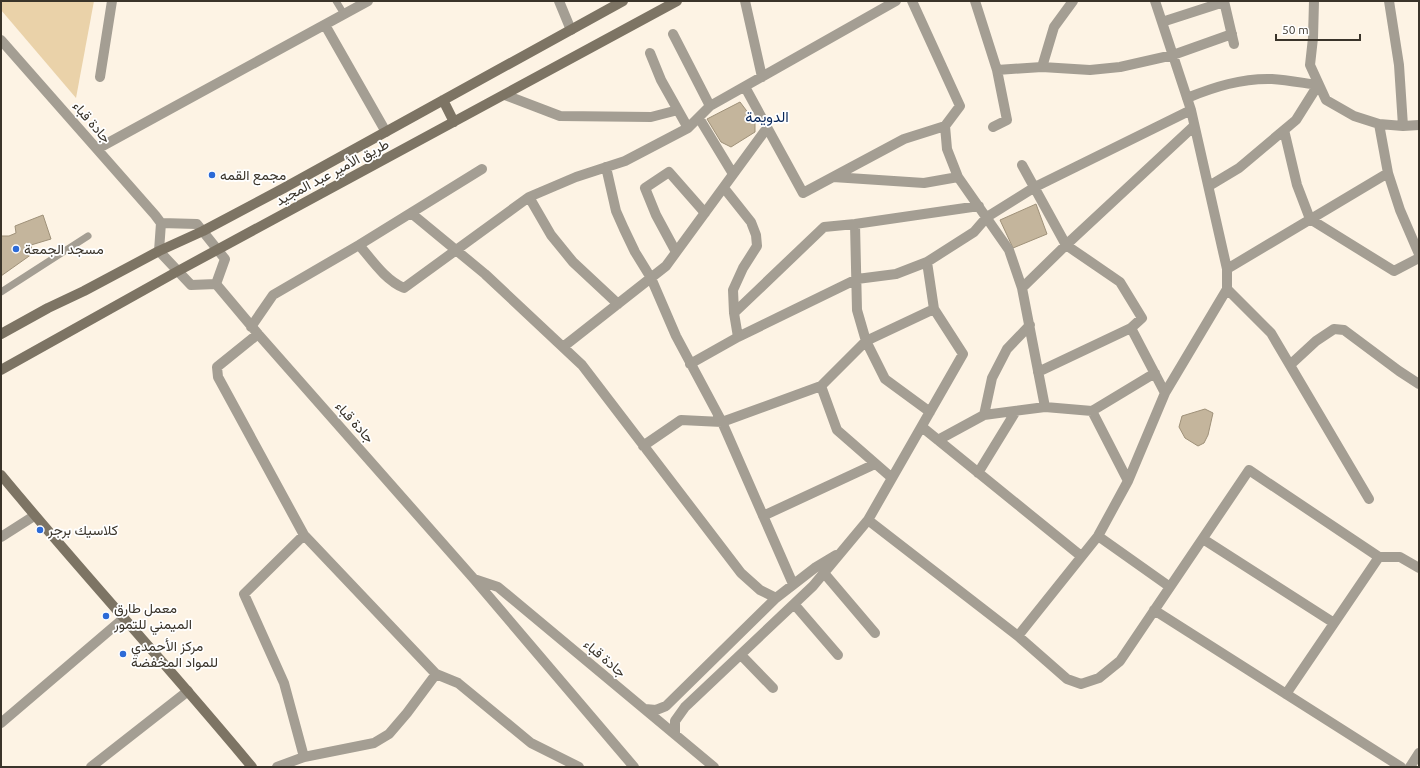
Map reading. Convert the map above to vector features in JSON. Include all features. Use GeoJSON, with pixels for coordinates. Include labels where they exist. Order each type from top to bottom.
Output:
{"type":"FeatureCollection","features":[{"type":"Feature","properties":{"kind":"main road","name":"طريق الأمير عبد المجيد"},"geometry":{"type":"LineString","coordinates":[[1,334],[159,251],[203,231],[623,1]]}},
{"type":"Feature","properties":{"kind":"main road","name":"طريق الأمير عبد المجيد"},"geometry":{"type":"LineString","coordinates":[[1,370],[178,271],[677,1]]}},
{"type":"Feature","properties":{"kind":"main road"},"geometry":{"type":"LineString","coordinates":[[443,100],[454,122]]}},
{"type":"Feature","properties":{"kind":"main road"},"geometry":{"type":"LineString","coordinates":[[1,475],[34,516],[188,691],[252,767]]}},
{"type":"Feature","properties":{"kind":"street"},"geometry":{"type":"LineString","coordinates":[[100,76],[112,1]]}},
{"type":"Feature","properties":{"kind":"street"},"geometry":{"type":"LineString","coordinates":[[97,149],[368,1]]}},
{"type":"Feature","properties":{"kind":"street"},"geometry":{"type":"LineString","coordinates":[[559,1],[571,30]]}},
{"type":"Feature","properties":{"kind":"street"},"geometry":{"type":"LineString","coordinates":[[745,1],[762,77]]}},
{"type":"Feature","properties":{"kind":"street"},"geometry":{"type":"LineString","coordinates":[[359,245],[389,279],[396,285],[404,288],[529,197],[576,177],[625,161],[688,128],[710,106],[896,1]]}},
{"type":"Feature","properties":{"kind":"street"},"geometry":{"type":"LineString","coordinates":[[745,87],[803,193],[904,139],[945,126],[960,106],[912,1]]}},
{"type":"Feature","properties":{"kind":"street"},"geometry":{"type":"LineString","coordinates":[[975,1],[997,70],[1007,120],[993,127]]}},
{"type":"Feature","properties":{"kind":"street"},"geometry":{"type":"LineString","coordinates":[[1042,67],[1054,27],[1073,1]]}},
{"type":"Feature","properties":{"kind":"street"},"geometry":{"type":"LineString","coordinates":[[1018,636],[1098,536],[1128,481],[1165,393],[1227,289],[1227,269],[1191,110],[1155,1]]}},
{"type":"Feature","properties":{"kind":"street"},"geometry":{"type":"LineString","coordinates":[[997,70],[1042,67],[1090,70],[1120,67],[1233,39],[1224,1],[1162,22]]}},
{"type":"Feature","properties":{"kind":"street"},"geometry":{"type":"LineString","coordinates":[[1390,1],[1399,65],[1403,126]]}},
{"type":"Feature","properties":{"kind":"street"},"geometry":{"type":"LineString","coordinates":[[1312,2],[1313,38],[1310,65],[1326,100],[1354,116],[1379,124],[1403,126],[1419,125]]}},
{"type":"Feature","properties":{"kind":"street"},"geometry":{"type":"LineString","coordinates":[[325,25],[386,132]]}},
{"type":"Feature","properties":{"kind":"street"},"geometry":{"type":"LineString","coordinates":[[673,34],[710,106]]}},
{"type":"Feature","properties":{"kind":"street","name":"جادة قباء"},"geometry":{"type":"LineString","coordinates":[[1,40],[161,223]]}},
{"type":"Feature","properties":{"kind":"street"},"geometry":{"type":"LineString","coordinates":[[650,53],[661,80],[688,128]]}},
{"type":"Feature","properties":{"kind":"street"},"geometry":{"type":"LineString","coordinates":[[1187,98],[1237,81],[1272,79],[1318,85]]}},
{"type":"Feature","properties":{"kind":"street"},"geometry":{"type":"LineString","coordinates":[[1209,186],[1239,168],[1296,120],[1318,85]]}},
{"type":"Feature","properties":{"kind":"street"},"geometry":{"type":"LineString","coordinates":[[505,94],[560,116],[652,117],[678,110]]}},
{"type":"Feature","properties":{"kind":"street"},"geometry":{"type":"LineString","coordinates":[[690,364],[738,338],[857,279],[896,274],[927,262],[974,232],[987,217],[1035,187],[1191,110]]}},
{"type":"Feature","properties":{"kind":"street"},"geometry":{"type":"LineString","coordinates":[[699,118],[733,174]]}},
{"type":"Feature","properties":{"kind":"street"},"geometry":{"type":"LineString","coordinates":[[1379,124],[1388,173],[1400,210],[1419,254]]}},
{"type":"Feature","properties":{"kind":"street"},"geometry":{"type":"LineString","coordinates":[[945,126],[947,149],[958,177],[1009,250],[1022,288],[1044,407]]}},
{"type":"Feature","properties":{"kind":"street"},"geometry":{"type":"LineString","coordinates":[[1022,288],[1194,126]]}},
{"type":"Feature","properties":{"kind":"street"},"geometry":{"type":"LineString","coordinates":[[563,347],[666,266],[767,128]]}},
{"type":"Feature","properties":{"kind":"street"},"geometry":{"type":"LineString","coordinates":[[1284,130],[1297,185],[1310,220],[1394,272],[1419,258]]}},
{"type":"Feature","properties":{"kind":"street"},"geometry":{"type":"LineString","coordinates":[[1022,165],[1066,245],[1120,282],[1142,318],[1132,328],[1038,372]]}},
{"type":"Feature","properties":{"kind":"street"},"geometry":{"type":"LineString","coordinates":[[606,167],[616,210],[635,252],[651,278],[676,336],[722,422],[793,584]]}},
{"type":"Feature","properties":{"kind":"street"},"geometry":{"type":"LineString","coordinates":[[482,169],[359,245],[273,295],[254,330],[217,367],[218,378],[304,535],[436,674],[458,683],[531,743],[579,767]]}},
{"type":"Feature","properties":{"kind":"street"},"geometry":{"type":"LineString","coordinates":[[676,252],[656,215],[645,188],[669,172],[705,213]]}},
{"type":"Feature","properties":{"kind":"street"},"geometry":{"type":"LineString","coordinates":[[1227,269],[1388,173]]}},
{"type":"Feature","properties":{"kind":"street"},"geometry":{"type":"LineString","coordinates":[[832,177],[924,183],[958,177]]}},
{"type":"Feature","properties":{"kind":"street"},"geometry":{"type":"LineString","coordinates":[[724,188],[751,222],[756,235],[756,246],[742,268],[733,290],[734,313],[738,338]]}},
{"type":"Feature","properties":{"kind":"street"},"geometry":{"type":"LineString","coordinates":[[529,197],[551,235],[569,257],[618,304]]}},
{"type":"Feature","properties":{"kind":"street"},"geometry":{"type":"LineString","coordinates":[[734,313],[824,227],[979,206]]}},
{"type":"Feature","properties":{"kind":"street"},"geometry":{"type":"LineString","coordinates":[[411,213],[485,274],[582,365],[741,573],[760,590],[776,598]]}},
{"type":"Feature","properties":{"kind":"street"},"geometry":{"type":"LineString","coordinates":[[161,223],[197,224],[218,250],[225,259],[216,284],[191,285],[159,251],[161,223]]}},
{"type":"Feature","properties":{"kind":"street"},"geometry":{"type":"LineString","coordinates":[[855,224],[857,310],[866,341],[886,379],[930,412]]}},
{"type":"Feature","properties":{"kind":"street"},"geometry":{"type":"LineString","coordinates":[[675,734],[675,721],[685,708],[813,586],[868,520],[963,354],[934,309],[927,262]]}},
{"type":"Feature","properties":{"kind":"street","name":"جادة قباء"},"geometry":{"type":"LineString","coordinates":[[216,284],[254,330],[474,579],[634,767]]}},
{"type":"Feature","properties":{"kind":"street"},"geometry":{"type":"LineString","coordinates":[[1227,289],[1271,333],[1369,499]]}},
{"type":"Feature","properties":{"kind":"street"},"geometry":{"type":"LineString","coordinates":[[643,446],[681,420],[722,422],[821,386],[866,341],[934,309]]}},
{"type":"Feature","properties":{"kind":"street"},"geometry":{"type":"LineString","coordinates":[[984,415],[992,378],[1007,349],[1030,325]]}},
{"type":"Feature","properties":{"kind":"street"},"geometry":{"type":"LineString","coordinates":[[1132,328],[1165,393]]}},
{"type":"Feature","properties":{"kind":"street"},"geometry":{"type":"LineString","coordinates":[[1290,365],[1316,341],[1334,329],[1344,330],[1419,384]]}},
{"type":"Feature","properties":{"kind":"street"},"geometry":{"type":"LineString","coordinates":[[938,440],[984,415],[1044,407],[1092,411],[1155,373]]}},
{"type":"Feature","properties":{"kind":"street"},"geometry":{"type":"LineString","coordinates":[[821,386],[837,430],[892,478]]}},
{"type":"Feature","properties":{"kind":"street"},"geometry":{"type":"LineString","coordinates":[[978,473],[1016,411]]}},
{"type":"Feature","properties":{"kind":"street"},"geometry":{"type":"LineString","coordinates":[[1092,411],[1128,481]]}},
{"type":"Feature","properties":{"kind":"street"},"geometry":{"type":"LineString","coordinates":[[922,427],[1081,556]]}},
{"type":"Feature","properties":{"kind":"street"},"geometry":{"type":"LineString","coordinates":[[763,516],[875,464]]}},
{"type":"Feature","properties":{"kind":"street"},"geometry":{"type":"LineString","coordinates":[[868,520],[1018,636],[1067,679],[1081,684],[1099,678],[1120,661],[1249,470],[1378,557],[1400,557],[1419,568]]}},
{"type":"Feature","properties":{"kind":"street"},"geometry":{"type":"LineString","coordinates":[[1,538],[34,516]]}},
{"type":"Feature","properties":{"kind":"street"},"geometry":{"type":"LineString","coordinates":[[304,535],[244,594],[284,683],[304,757]]}},
{"type":"Feature","properties":{"kind":"street"},"geometry":{"type":"LineString","coordinates":[[1098,536],[1170,587]]}},
{"type":"Feature","properties":{"kind":"street"},"geometry":{"type":"LineString","coordinates":[[1203,539],[1334,623]]}},
{"type":"Feature","properties":{"kind":"street"},"geometry":{"type":"LineString","coordinates":[[645,709],[656,710],[666,706],[776,598],[816,567],[841,552]]}},
{"type":"Feature","properties":{"kind":"street"},"geometry":{"type":"LineString","coordinates":[[1286,694],[1378,557]]}},
{"type":"Feature","properties":{"kind":"street"},"geometry":{"type":"LineString","coordinates":[[824,573],[875,633]]}},
{"type":"Feature","properties":{"kind":"street","name":"جادة قباء"},"geometry":{"type":"LineString","coordinates":[[474,579],[498,588],[714,767]]}},
{"type":"Feature","properties":{"kind":"street"},"geometry":{"type":"LineString","coordinates":[[794,604],[838,655]]}},
{"type":"Feature","properties":{"kind":"street"},"geometry":{"type":"LineString","coordinates":[[1154,610],[1401,767]]}},
{"type":"Feature","properties":{"kind":"street"},"geometry":{"type":"LineString","coordinates":[[1,723],[124,618]]}},
{"type":"Feature","properties":{"kind":"street"},"geometry":{"type":"LineString","coordinates":[[741,654],[773,688]]}},
{"type":"Feature","properties":{"kind":"street"},"geometry":{"type":"LineString","coordinates":[[277,767],[304,757],[374,743],[389,734],[407,713],[436,674]]}},
{"type":"Feature","properties":{"kind":"street"},"geometry":{"type":"LineString","coordinates":[[97,765],[188,691]]}},
{"type":"Feature","properties":{"kind":"street"},"geometry":{"type":"LineString","coordinates":[[1410,767],[1419,753]]}},
{"type":"Feature","properties":{"kind":"lane"},"geometry":{"type":"LineString","coordinates":[[336,1],[344,14]]}},
{"type":"Feature","properties":{"kind":"lane"},"geometry":{"type":"LineString","coordinates":[[1,292],[88,236]]}},
{"type":"Feature","properties":{"kind":"shaded area"},"geometry":{"type":"Polygon","coordinates":[[[1,1],[94,1],[76,98],[1,10],[1,1]]]}},
{"type":"Feature","properties":{"kind":"building"},"geometry":{"type":"Polygon","coordinates":[[[740,102],[755,122],[755,132],[731,147],[721,142],[707,119],[740,102]]]}},
{"type":"Feature","properties":{"kind":"building"},"geometry":{"type":"Polygon","coordinates":[[[1036,204],[1047,234],[1013,248],[1000,220],[1036,204]]]}},
{"type":"Feature","properties":{"kind":"building","name":"مسجد الجمعة"},"geometry":{"type":"Polygon","coordinates":[[[43,215],[51,239],[31,245],[32,254],[1,276],[1,236],[9,236],[16,233],[15,226],[43,215]]]}},
{"type":"Feature","properties":{"kind":"building"},"geometry":{"type":"Polygon","coordinates":[[[1205,409],[1213,413],[1208,435],[1204,443],[1198,446],[1185,438],[1179,427],[1182,416],[1205,409]]]}},
{"type":"Feature","properties":{"kind":"place","name":"مجمع القمه"},"geometry":{"type":"Point","coordinates":[212,175]}},
{"type":"Feature","properties":{"kind":"place","name":"مسجد الجمعة"},"geometry":{"type":"Point","coordinates":[16,249]}},
{"type":"Feature","properties":{"kind":"place","name":"كلاسيك برجر"},"geometry":{"type":"Point","coordinates":[40,530]}},
{"type":"Feature","properties":{"kind":"place","name":"معمل طارق الميمني للتمور"},"geometry":{"type":"Point","coordinates":[106,616]}},
{"type":"Feature","properties":{"kind":"place","name":"مركز الأحمدي للمواد المخفضة"},"geometry":{"type":"Point","coordinates":[123,654]}},
{"type":"Feature","properties":{"kind":"district","name":"الدويمة"},"geometry":{"type":"Point","coordinates":[767,117]}}]}
